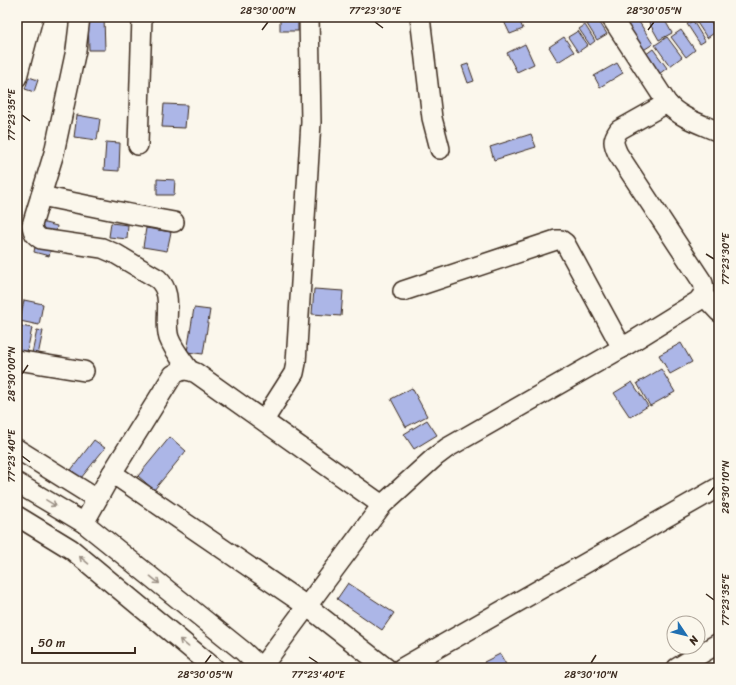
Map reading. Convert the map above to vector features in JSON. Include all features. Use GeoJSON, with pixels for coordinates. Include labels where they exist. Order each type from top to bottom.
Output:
{"type":"FeatureCollection","features":[{"type":"Feature","properties":{"kind":"street"},"geometry":{"type":"LineString","coordinates":[[17,18],[23,17]]}},
{"type":"Feature","properties":{"kind":"street"},"geometry":{"type":"LineString","coordinates":[[17,77],[33,17]]}},
{"type":"Feature","properties":{"kind":"street"},"geometry":{"type":"LineString","coordinates":[[80,17],[76,50],[54,153],[32,225],[33,232],[41,239],[102,248],[124,258],[146,273],[158,279],[165,289],[169,306],[168,330],[170,338],[189,370]]}},
{"type":"Feature","properties":{"kind":"street"},"geometry":{"type":"LineString","coordinates":[[138,144],[142,17]]}},
{"type":"Feature","properties":{"kind":"street"},"geometry":{"type":"LineString","coordinates":[[264,420],[294,373],[296,363],[311,122],[309,17]]}},
{"type":"Feature","properties":{"kind":"street"},"geometry":{"type":"LineString","coordinates":[[420,17],[432,118],[440,149]]}},
{"type":"Feature","properties":{"kind":"street"},"geometry":{"type":"LineString","coordinates":[[613,18],[667,103],[680,115],[719,132]]}},
{"type":"Feature","properties":{"kind":"street"},"geometry":{"type":"LineString","coordinates":[[17,483],[84,523],[261,668],[308,607],[382,505],[435,457],[447,448],[622,348],[698,301],[703,295],[705,290],[703,283],[618,154],[613,143],[615,135],[619,130],[667,103]]}},
{"type":"Feature","properties":{"kind":"street"},"geometry":{"type":"LineString","coordinates":[[41,196],[174,222]]}},
{"type":"Feature","properties":{"kind":"street"},"geometry":{"type":"LineString","coordinates":[[403,291],[556,240],[561,240],[565,244],[622,348]]}},
{"type":"Feature","properties":{"kind":"street"},"geometry":{"type":"LineString","coordinates":[[703,295],[719,312]]}},
{"type":"Feature","properties":{"kind":"street"},"geometry":{"type":"LineString","coordinates":[[17,360],[84,371]]}},
{"type":"Feature","properties":{"kind":"street"},"geometry":{"type":"LineString","coordinates":[[84,523],[112,473],[173,375],[180,370],[189,370],[196,373],[382,505]]}},
{"type":"Feature","properties":{"kind":"street"},"geometry":{"type":"LineString","coordinates":[[17,449],[97,499]]}},
{"type":"Feature","properties":{"kind":"street"},"geometry":{"type":"LineString","coordinates":[[112,473],[308,607],[386,668]]}},
{"type":"Feature","properties":{"kind":"street"},"geometry":{"type":"LineString","coordinates":[[402,668],[719,487]]}},
{"type":"Feature","properties":{"kind":"street"},"geometry":{"type":"LineString","coordinates":[[17,516],[71,549],[214,668]]}},
{"type":"Feature","properties":{"kind":"street"},"geometry":{"type":"LineString","coordinates":[[677,668],[719,643]]}},
{"type":"Feature","properties":{"kind":"building"},"geometry":{"type":"Polygon","coordinates":[[[88,17],[104,17],[105,50],[89,50],[88,17]]]}},
{"type":"Feature","properties":{"kind":"building"},"geometry":{"type":"Polygon","coordinates":[[[280,17],[298,17],[298,31],[280,31],[280,17]]]}},
{"type":"Feature","properties":{"kind":"building"},"geometry":{"type":"Polygon","coordinates":[[[502,17],[518,17],[523,29],[510,34],[502,17]]]}},
{"type":"Feature","properties":{"kind":"building"},"geometry":{"type":"Polygon","coordinates":[[[632,17],[636,17],[653,44],[642,51],[624,22],[632,17]]]}},
{"type":"Feature","properties":{"kind":"building"},"geometry":{"type":"Polygon","coordinates":[[[646,17],[663,17],[672,33],[659,40],[646,17]]]}},
{"type":"Feature","properties":{"kind":"building"},"geometry":{"type":"Polygon","coordinates":[[[702,17],[708,17],[717,31],[707,38],[696,21],[702,17]]]}},
{"type":"Feature","properties":{"kind":"building"},"geometry":{"type":"Polygon","coordinates":[[[597,18],[607,34],[597,40],[587,24],[597,18]]]}},
{"type":"Feature","properties":{"kind":"building"},"geometry":{"type":"Polygon","coordinates":[[[693,21],[705,41],[700,44],[687,24],[693,21]]]}},
{"type":"Feature","properties":{"kind":"building"},"geometry":{"type":"Polygon","coordinates":[[[585,25],[595,41],[590,45],[579,29],[585,25]]]}},
{"type":"Feature","properties":{"kind":"building"},"geometry":{"type":"Polygon","coordinates":[[[681,30],[695,50],[686,57],[671,37],[681,30]]]}},
{"type":"Feature","properties":{"kind":"building"},"geometry":{"type":"Polygon","coordinates":[[[578,31],[588,45],[578,52],[568,37],[578,31]]]}},
{"type":"Feature","properties":{"kind":"building"},"geometry":{"type":"Polygon","coordinates":[[[564,37],[574,52],[558,62],[549,47],[564,37]]]}},
{"type":"Feature","properties":{"kind":"building"},"geometry":{"type":"Polygon","coordinates":[[[667,37],[682,57],[670,66],[655,45],[667,37]]]}},
{"type":"Feature","properties":{"kind":"building"},"geometry":{"type":"Polygon","coordinates":[[[525,44],[534,64],[517,72],[507,53],[525,44]]]}},
{"type":"Feature","properties":{"kind":"building"},"geometry":{"type":"Polygon","coordinates":[[[653,49],[667,68],[659,74],[645,55],[653,49]]]}},
{"type":"Feature","properties":{"kind":"building"},"geometry":{"type":"Polygon","coordinates":[[[617,63],[623,73],[600,87],[594,76],[617,63]]]}},
{"type":"Feature","properties":{"kind":"building"},"geometry":{"type":"Polygon","coordinates":[[[468,64],[474,81],[468,83],[462,66],[468,64]]]}},
{"type":"Feature","properties":{"kind":"building"},"geometry":{"type":"Polygon","coordinates":[[[29,77],[38,80],[34,92],[25,89],[29,77]]]}},
{"type":"Feature","properties":{"kind":"building"},"geometry":{"type":"Polygon","coordinates":[[[164,104],[187,105],[185,128],[162,127],[164,104]]]}},
{"type":"Feature","properties":{"kind":"building"},"geometry":{"type":"Polygon","coordinates":[[[77,115],[100,119],[97,140],[74,137],[77,115]]]}},
{"type":"Feature","properties":{"kind":"building"},"geometry":{"type":"Polygon","coordinates":[[[531,134],[536,147],[494,160],[490,147],[531,134]]]}},
{"type":"Feature","properties":{"kind":"building"},"geometry":{"type":"Polygon","coordinates":[[[106,142],[120,143],[119,171],[104,170],[106,142]]]}},
{"type":"Feature","properties":{"kind":"building"},"geometry":{"type":"Polygon","coordinates":[[[157,179],[175,180],[174,195],[157,195],[157,179]]]}},
{"type":"Feature","properties":{"kind":"building"},"geometry":{"type":"Polygon","coordinates":[[[41,222],[57,226],[55,237],[38,234],[41,222]]]}},
{"type":"Feature","properties":{"kind":"building"},"geometry":{"type":"Polygon","coordinates":[[[111,223],[128,225],[127,239],[109,237],[111,223]]]}},
{"type":"Feature","properties":{"kind":"building"},"geometry":{"type":"Polygon","coordinates":[[[146,228],[171,232],[167,251],[143,247],[146,228]]]}},
{"type":"Feature","properties":{"kind":"building"},"geometry":{"type":"Polygon","coordinates":[[[36,241],[52,245],[49,256],[34,252],[36,241]]]}},
{"type":"Feature","properties":{"kind":"building"},"geometry":{"type":"Polygon","coordinates":[[[314,289],[343,291],[341,316],[312,314],[314,289]]]}},
{"type":"Feature","properties":{"kind":"building"},"geometry":{"type":"Polygon","coordinates":[[[24,300],[43,304],[39,325],[20,321],[24,300]]]}},
{"type":"Feature","properties":{"kind":"building"},"geometry":{"type":"Polygon","coordinates":[[[194,308],[210,310],[203,354],[187,352],[194,308]]]}},
{"type":"Feature","properties":{"kind":"building"},"geometry":{"type":"Polygon","coordinates":[[[21,326],[32,328],[26,357],[17,356],[17,344],[21,326]]]}},
{"type":"Feature","properties":{"kind":"building"},"geometry":{"type":"Polygon","coordinates":[[[37,330],[43,331],[37,360],[31,358],[37,330]]]}},
{"type":"Feature","properties":{"kind":"building"},"geometry":{"type":"Polygon","coordinates":[[[681,343],[692,362],[670,374],[659,355],[681,343]]]}},
{"type":"Feature","properties":{"kind":"building"},"geometry":{"type":"Polygon","coordinates":[[[661,369],[675,392],[650,406],[637,383],[661,369]]]}},
{"type":"Feature","properties":{"kind":"building"},"geometry":{"type":"Polygon","coordinates":[[[632,382],[648,406],[630,417],[614,393],[632,382]]]}},
{"type":"Feature","properties":{"kind":"building"},"geometry":{"type":"Polygon","coordinates":[[[412,388],[427,416],[406,427],[391,399],[412,388]]]}},
{"type":"Feature","properties":{"kind":"building"},"geometry":{"type":"Polygon","coordinates":[[[427,420],[437,435],[414,449],[404,434],[427,420]]]}},
{"type":"Feature","properties":{"kind":"building"},"geometry":{"type":"Polygon","coordinates":[[[170,437],[186,451],[154,490],[138,476],[170,437]]]}},
{"type":"Feature","properties":{"kind":"building"},"geometry":{"type":"Polygon","coordinates":[[[94,440],[105,448],[81,478],[71,470],[94,440]]]}},
{"type":"Feature","properties":{"kind":"building"},"geometry":{"type":"Polygon","coordinates":[[[348,583],[394,613],[382,630],[337,599],[348,583]]]}},
{"type":"Feature","properties":{"kind":"building"},"geometry":{"type":"Polygon","coordinates":[[[500,654],[508,668],[487,668],[484,662],[500,654]]]}}]}
